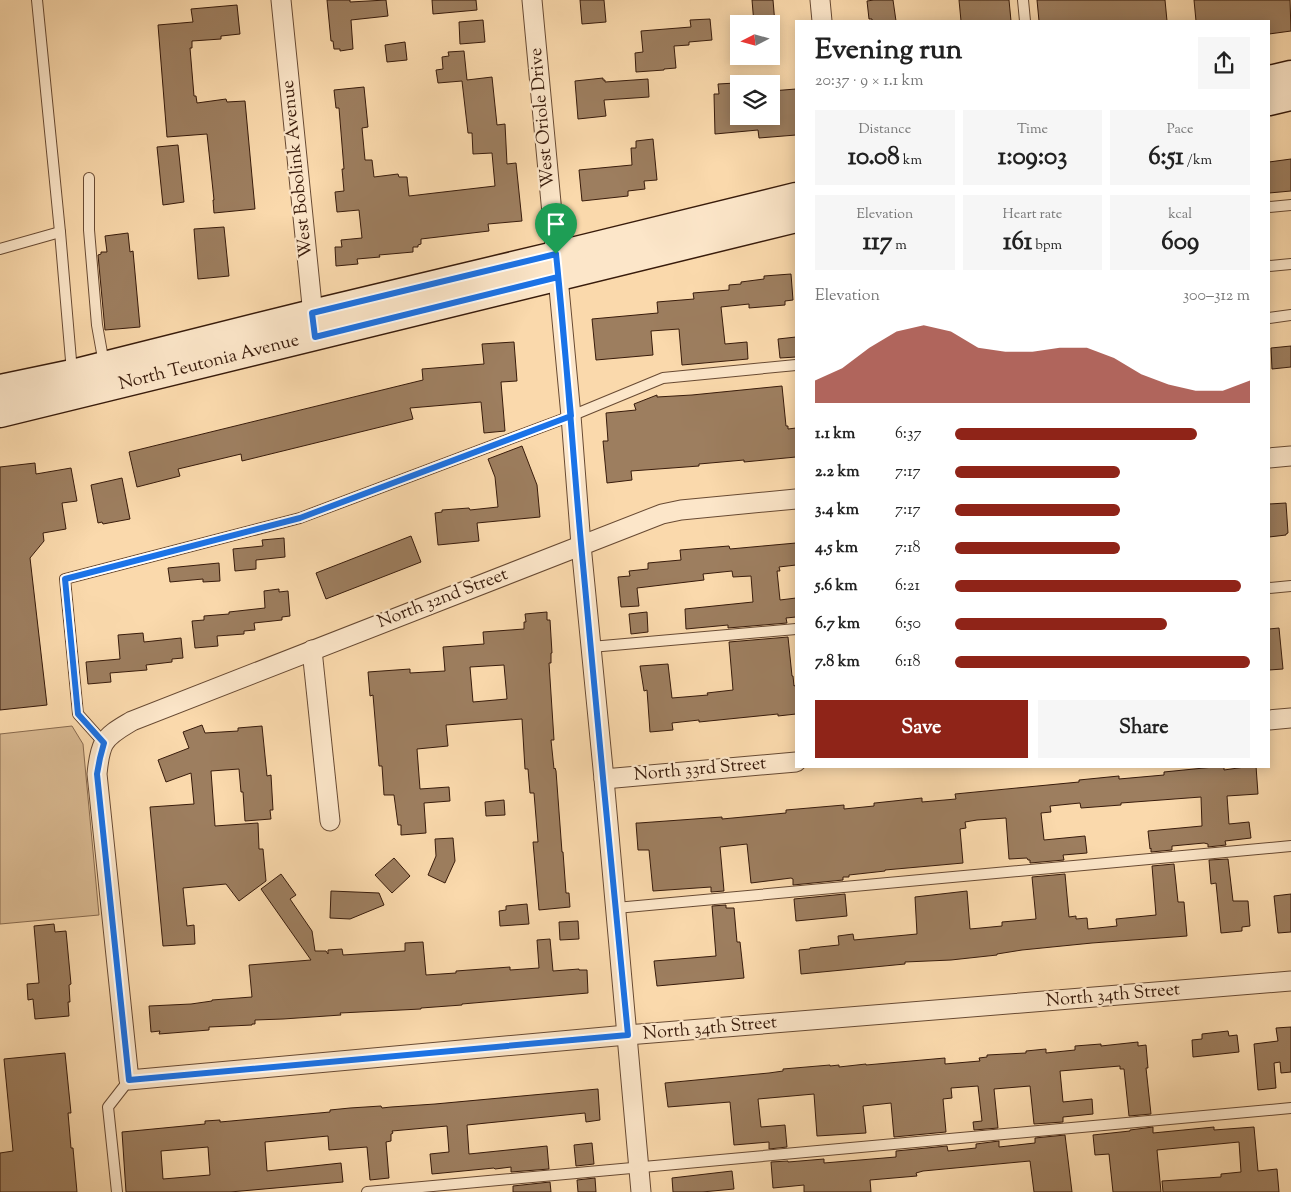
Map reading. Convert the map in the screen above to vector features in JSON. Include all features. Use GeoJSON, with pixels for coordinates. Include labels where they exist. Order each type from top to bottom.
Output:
{"type":"FeatureCollection","features":[{"type":"Feature","properties":{"kind":"main road"},"geometry":{"type":"LineString","coordinates":[[1270,79],[1291,74]]}},
{"type":"Feature","properties":{"kind":"main road"},"geometry":{"type":"LineString","coordinates":[[1270,102],[1291,97]]}},
{"type":"Feature","properties":{"kind":"main road","name":"North Teutonia Avenue"},"geometry":{"type":"LineString","coordinates":[[557,266],[795,196]]}},
{"type":"Feature","properties":{"kind":"main road","name":"North Teutonia Avenue"},"geometry":{"type":"LineString","coordinates":[[0,414],[314,325],[557,266],[795,219]]}},
{"type":"Feature","properties":{"kind":"main road","name":"North Teutonia Avenue"},"geometry":{"type":"LineString","coordinates":[[0,388],[104,365],[314,325]]}},
{"type":"Feature","properties":{"kind":"street","name":"West Bobolink Avenue"},"geometry":{"type":"LineString","coordinates":[[282,0],[314,325]]}},
{"type":"Feature","properties":{"kind":"street","name":"West Oriole Drive"},"geometry":{"type":"LineString","coordinates":[[532,0],[641,1192]]}},
{"type":"Feature","properties":{"kind":"street"},"geometry":{"type":"LineString","coordinates":[[820,0],[822,20]]}},
{"type":"Feature","properties":{"kind":"street"},"geometry":{"type":"LineString","coordinates":[[1270,458],[1291,456]]}},
{"type":"Feature","properties":{"kind":"street","name":"North 32nd Street"},"geometry":{"type":"LineString","coordinates":[[104,743],[116,730],[132,721],[662,514],[681,510],[795,499]]}},
{"type":"Feature","properties":{"kind":"street"},"geometry":{"type":"LineString","coordinates":[[312,650],[330,821]]}},
{"type":"Feature","properties":{"kind":"street"},"geometry":{"type":"LineString","coordinates":[[1270,720],[1291,718]]}},
{"type":"Feature","properties":{"kind":"street"},"geometry":{"type":"LineString","coordinates":[[104,743],[97,774],[129,1080]]}},
{"type":"Feature","properties":{"kind":"street","name":"North 33rd Street"},"geometry":{"type":"LineString","coordinates":[[604,779],[795,762]]}},
{"type":"Feature","properties":{"kind":"street","name":"North 34th Street"},"geometry":{"type":"LineString","coordinates":[[129,1080],[628,1035],[1291,981]]}},
{"type":"Feature","properties":{"kind":"lane"},"geometry":{"type":"LineString","coordinates":[[37,0],[72,373]]}},
{"type":"Feature","properties":{"kind":"lane"},"geometry":{"type":"LineString","coordinates":[[1023,0],[1025,20]]}},
{"type":"Feature","properties":{"kind":"lane"},"geometry":{"type":"LineString","coordinates":[[89,178],[89,230],[98,325],[104,365]]}},
{"type":"Feature","properties":{"kind":"lane"},"geometry":{"type":"LineString","coordinates":[[1270,207],[1291,205]]}},
{"type":"Feature","properties":{"kind":"lane"},"geometry":{"type":"LineString","coordinates":[[0,249],[60,232]]}},
{"type":"Feature","properties":{"kind":"lane"},"geometry":{"type":"LineString","coordinates":[[1270,266],[1291,264]]}},
{"type":"Feature","properties":{"kind":"lane"},"geometry":{"type":"LineString","coordinates":[[1270,318],[1291,315]]}},
{"type":"Feature","properties":{"kind":"lane"},"geometry":{"type":"LineString","coordinates":[[104,743],[78,714],[65,579],[300,518],[571,416],[663,378],[795,365]]}},
{"type":"Feature","properties":{"kind":"lane"},"geometry":{"type":"LineString","coordinates":[[1270,588],[1291,586]]}},
{"type":"Feature","properties":{"kind":"lane"},"geometry":{"type":"LineString","coordinates":[[591,647],[795,629]]}},
{"type":"Feature","properties":{"kind":"lane"},"geometry":{"type":"LineString","coordinates":[[616,908],[1291,846]]}},
{"type":"Feature","properties":{"kind":"lane"},"geometry":{"type":"LineString","coordinates":[[117,1192],[108,1107],[129,1080]]}},
{"type":"Feature","properties":{"kind":"lane"},"geometry":{"type":"LineString","coordinates":[[367,1192],[1291,1108]]}},
{"type":"Feature","properties":{"kind":"shaded area"},"geometry":{"type":"Polygon","coordinates":[[[72,726],[83,744],[99,915],[0,924],[0,734],[72,726]]]}},
{"type":"Feature","properties":{"kind":"building"},"geometry":{"type":"Polygon","coordinates":[[[327,0],[350,0],[350,2],[386,0],[388,16],[351,20],[353,49],[340,51],[340,49],[334,49],[333,41],[331,41],[327,0]]]}},
{"type":"Feature","properties":{"kind":"building"},"geometry":{"type":"Polygon","coordinates":[[[432,0],[476,0],[477,10],[433,14],[432,0]]]}},
{"type":"Feature","properties":{"kind":"building"},"geometry":{"type":"Polygon","coordinates":[[[580,0],[604,0],[606,22],[582,24],[580,0]]]}},
{"type":"Feature","properties":{"kind":"building"},"geometry":{"type":"Polygon","coordinates":[[[752,0],[773,0],[774,15],[753,15],[752,0]]]}},
{"type":"Feature","properties":{"kind":"building"},"geometry":{"type":"Polygon","coordinates":[[[893,0],[896,20],[869,19],[867,1],[893,0]]]}},
{"type":"Feature","properties":{"kind":"building"},"geometry":{"type":"Polygon","coordinates":[[[959,0],[1009,0],[1011,20],[961,20],[959,0]]]}},
{"type":"Feature","properties":{"kind":"building"},"geometry":{"type":"Polygon","coordinates":[[[1037,0],[1165,0],[1167,20],[1039,20],[1037,0]]]}},
{"type":"Feature","properties":{"kind":"building"},"geometry":{"type":"Polygon","coordinates":[[[1194,0],[1290,0],[1291,31],[1270,34],[1270,20],[1196,20],[1194,0]]]}},
{"type":"Feature","properties":{"kind":"building"},"geometry":{"type":"Polygon","coordinates":[[[237,5],[240,34],[221,36],[221,39],[192,41],[192,48],[190,48],[194,96],[196,96],[197,103],[226,99],[227,102],[245,101],[255,209],[214,213],[207,134],[167,137],[158,25],[193,22],[191,9],[237,5]]]}},
{"type":"Feature","properties":{"kind":"building"},"geometry":{"type":"Polygon","coordinates":[[[710,19],[712,40],[689,42],[689,45],[674,46],[676,68],[636,72],[635,53],[643,52],[641,31],[691,27],[690,20],[710,19]]]}},
{"type":"Feature","properties":{"kind":"building"},"geometry":{"type":"Polygon","coordinates":[[[483,20],[485,42],[460,44],[459,22],[483,20]]]}},
{"type":"Feature","properties":{"kind":"building"},"geometry":{"type":"Polygon","coordinates":[[[405,42],[407,60],[387,62],[385,45],[405,42]]]}},
{"type":"Feature","properties":{"kind":"building"},"geometry":{"type":"Polygon","coordinates":[[[464,51],[467,80],[492,77],[497,125],[505,124],[507,164],[516,163],[522,221],[488,224],[489,231],[421,239],[421,244],[418,247],[413,247],[413,252],[357,259],[358,264],[336,266],[335,247],[342,247],[341,240],[362,238],[359,210],[337,212],[335,192],[344,191],[342,169],[344,169],[339,108],[336,108],[334,90],[364,87],[368,127],[362,128],[365,160],[372,160],[374,177],[398,174],[399,177],[407,177],[409,196],[495,186],[492,153],[473,154],[472,133],[468,133],[462,81],[438,83],[436,70],[443,69],[442,57],[449,56],[448,52],[464,51]]]}},
{"type":"Feature","properties":{"kind":"building"},"geometry":{"type":"Polygon","coordinates":[[[603,78],[605,82],[648,79],[649,97],[604,100],[606,116],[578,119],[575,81],[603,78]]]}},
{"type":"Feature","properties":{"kind":"building"},"geometry":{"type":"Polygon","coordinates":[[[730,83],[730,125],[780,125],[780,90],[795,89],[795,135],[759,138],[758,130],[715,134],[714,94],[719,94],[718,84],[730,83]]]}},
{"type":"Feature","properties":{"kind":"building"},"geometry":{"type":"Polygon","coordinates":[[[653,139],[657,180],[644,181],[645,189],[628,191],[628,196],[582,201],[579,170],[632,165],[631,148],[636,148],[636,141],[653,139]]]}},
{"type":"Feature","properties":{"kind":"building"},"geometry":{"type":"Polygon","coordinates":[[[178,145],[184,202],[163,205],[157,147],[178,145]]]}},
{"type":"Feature","properties":{"kind":"building"},"geometry":{"type":"Polygon","coordinates":[[[1291,159],[1291,191],[1270,193],[1270,162],[1291,159]]]}},
{"type":"Feature","properties":{"kind":"building"},"geometry":{"type":"Polygon","coordinates":[[[224,227],[229,276],[198,279],[194,229],[224,227]]]}},
{"type":"Feature","properties":{"kind":"building"},"geometry":{"type":"Polygon","coordinates":[[[128,233],[130,252],[133,251],[140,327],[105,330],[98,255],[101,252],[107,252],[105,236],[128,233]]]}},
{"type":"Feature","properties":{"kind":"building"},"geometry":{"type":"Polygon","coordinates":[[[791,274],[793,300],[785,301],[785,305],[749,308],[749,304],[721,307],[725,344],[747,342],[748,359],[682,365],[679,329],[651,331],[653,355],[596,360],[592,319],[658,313],[657,302],[694,299],[693,293],[729,290],[729,285],[764,279],[764,276],[791,274]]]}},
{"type":"Feature","properties":{"kind":"building"},"geometry":{"type":"Polygon","coordinates":[[[795,337],[795,357],[780,358],[778,339],[795,337]]]}},
{"type":"Feature","properties":{"kind":"building"},"geometry":{"type":"Polygon","coordinates":[[[514,342],[517,381],[501,382],[505,431],[484,433],[481,402],[410,408],[413,419],[242,461],[241,454],[178,469],[180,476],[137,487],[129,452],[423,380],[422,369],[484,364],[482,344],[514,342]]]}},
{"type":"Feature","properties":{"kind":"building"},"geometry":{"type":"Polygon","coordinates":[[[1291,346],[1291,367],[1272,369],[1271,348],[1291,346]]]}},
{"type":"Feature","properties":{"kind":"building"},"geometry":{"type":"Polygon","coordinates":[[[782,386],[786,426],[788,426],[788,429],[795,428],[795,457],[631,471],[632,480],[607,483],[603,441],[608,441],[606,413],[636,410],[634,404],[657,395],[657,397],[782,386]]]}},
{"type":"Feature","properties":{"kind":"building"},"geometry":{"type":"Polygon","coordinates":[[[522,446],[537,485],[540,517],[477,523],[479,541],[438,545],[435,513],[442,512],[442,510],[498,507],[495,477],[488,459],[522,446]]]}},
{"type":"Feature","properties":{"kind":"building"},"geometry":{"type":"Polygon","coordinates":[[[35,463],[36,474],[71,468],[77,501],[62,503],[66,529],[43,533],[44,541],[30,558],[47,705],[0,710],[0,467],[35,463]]]}},
{"type":"Feature","properties":{"kind":"building"},"geometry":{"type":"Polygon","coordinates":[[[122,478],[130,519],[103,524],[102,522],[98,523],[91,485],[122,478]]]}},
{"type":"Feature","properties":{"kind":"building"},"geometry":{"type":"Polygon","coordinates":[[[1286,503],[1288,533],[1286,535],[1270,537],[1270,504],[1286,503]]]}},
{"type":"Feature","properties":{"kind":"building"},"geometry":{"type":"Polygon","coordinates":[[[411,536],[421,562],[326,599],[316,573],[411,536]]]}},
{"type":"Feature","properties":{"kind":"building"},"geometry":{"type":"Polygon","coordinates":[[[284,538],[285,557],[256,560],[256,569],[235,571],[233,549],[263,546],[262,540],[284,538]]]}},
{"type":"Feature","properties":{"kind":"building"},"geometry":{"type":"Polygon","coordinates":[[[795,543],[795,565],[779,567],[780,571],[777,571],[780,600],[795,598],[795,617],[786,618],[787,623],[728,628],[728,625],[686,629],[685,609],[753,602],[751,576],[733,577],[732,571],[703,574],[704,580],[637,588],[639,606],[621,607],[618,577],[630,576],[629,571],[648,569],[648,563],[681,560],[680,550],[729,546],[730,549],[795,543]]]}},
{"type":"Feature","properties":{"kind":"building"},"geometry":{"type":"Polygon","coordinates":[[[219,563],[220,581],[203,582],[203,579],[170,582],[168,568],[219,563]]]}},
{"type":"Feature","properties":{"kind":"building"},"geometry":{"type":"Polygon","coordinates":[[[279,589],[279,592],[288,591],[290,616],[282,617],[282,620],[254,623],[255,630],[244,631],[244,634],[217,636],[218,646],[195,648],[192,621],[204,620],[204,616],[265,608],[264,591],[279,589]]]}},
{"type":"Feature","properties":{"kind":"building"},"geometry":{"type":"Polygon","coordinates":[[[547,612],[547,620],[550,620],[552,653],[551,663],[549,663],[554,740],[551,740],[554,769],[556,771],[566,893],[569,893],[570,907],[539,910],[533,842],[538,842],[534,793],[530,793],[528,769],[525,769],[522,719],[446,725],[448,746],[417,749],[420,789],[449,787],[450,801],[424,803],[426,833],[401,835],[401,825],[398,825],[394,795],[384,795],[382,766],[379,766],[373,695],[370,696],[368,672],[410,669],[410,673],[445,671],[443,647],[484,644],[483,632],[524,629],[524,622],[526,622],[525,614],[547,612]],[[504,665],[470,667],[473,702],[507,699],[504,665]]]}},
{"type":"Feature","properties":{"kind":"building"},"geometry":{"type":"Polygon","coordinates":[[[647,612],[648,632],[631,634],[629,614],[647,612]]]}},
{"type":"Feature","properties":{"kind":"building"},"geometry":{"type":"Polygon","coordinates":[[[1279,628],[1283,669],[1270,670],[1270,629],[1279,628]]]}},
{"type":"Feature","properties":{"kind":"building"},"geometry":{"type":"Polygon","coordinates":[[[143,633],[144,642],[181,638],[183,658],[172,659],[172,662],[146,665],[147,670],[110,673],[111,682],[88,684],[86,662],[120,659],[118,635],[143,633]]]}},
{"type":"Feature","properties":{"kind":"building"},"geometry":{"type":"Polygon","coordinates":[[[788,637],[792,676],[795,686],[795,714],[672,723],[673,730],[650,732],[647,690],[644,691],[640,666],[668,664],[672,698],[708,695],[707,693],[733,690],[729,642],[788,637]]]}},
{"type":"Feature","properties":{"kind":"building"},"geometry":{"type":"Polygon","coordinates":[[[202,725],[205,733],[238,731],[238,728],[262,726],[267,776],[271,775],[273,810],[270,810],[271,819],[245,821],[239,769],[211,771],[215,826],[258,823],[259,849],[263,849],[266,881],[239,901],[226,884],[183,888],[187,926],[194,925],[195,944],[163,946],[150,807],[194,804],[191,773],[166,782],[158,760],[189,748],[183,732],[202,725]]]}},
{"type":"Feature","properties":{"kind":"building"},"geometry":{"type":"Polygon","coordinates":[[[1204,768],[1224,768],[1224,770],[1256,768],[1258,794],[1227,796],[1229,824],[1249,822],[1251,838],[1225,841],[1226,845],[1208,847],[1208,844],[1204,843],[1172,846],[1172,850],[1151,852],[1148,831],[1202,826],[1201,797],[1081,808],[1080,803],[1050,806],[1051,812],[1041,813],[1044,840],[1085,836],[1087,853],[1063,855],[1064,860],[1030,863],[1030,860],[1027,858],[1009,859],[1006,818],[977,820],[965,822],[966,828],[960,829],[963,863],[849,875],[849,877],[843,877],[843,880],[793,885],[793,879],[791,878],[751,883],[747,844],[720,847],[724,891],[711,892],[711,887],[653,891],[649,850],[638,850],[636,823],[722,817],[722,819],[786,813],[786,810],[844,805],[844,809],[874,806],[874,803],[922,798],[922,802],[956,799],[955,794],[1079,782],[1079,780],[1119,776],[1119,779],[1164,775],[1164,772],[1204,768]]]}},
{"type":"Feature","properties":{"kind":"building"},"geometry":{"type":"Polygon","coordinates":[[[504,800],[505,815],[486,816],[485,802],[504,800]]]}},
{"type":"Feature","properties":{"kind":"building"},"geometry":{"type":"Polygon","coordinates":[[[453,838],[455,861],[445,883],[428,875],[436,856],[435,839],[453,838]]]}},
{"type":"Feature","properties":{"kind":"building"},"geometry":{"type":"Polygon","coordinates":[[[394,858],[410,876],[392,893],[375,875],[394,858]]]}},
{"type":"Feature","properties":{"kind":"building"},"geometry":{"type":"Polygon","coordinates":[[[1228,859],[1233,901],[1248,901],[1250,926],[1242,927],[1242,931],[1221,933],[1216,883],[1211,884],[1209,860],[1228,859]]]}},
{"type":"Feature","properties":{"kind":"building"},"geometry":{"type":"Polygon","coordinates":[[[1174,864],[1178,902],[1184,902],[1187,936],[1092,943],[951,960],[905,962],[905,964],[801,974],[799,950],[839,945],[838,936],[853,934],[854,940],[917,934],[915,897],[967,891],[970,929],[1002,926],[1002,922],[1036,919],[1032,877],[1065,874],[1069,917],[1076,916],[1076,919],[1087,918],[1088,929],[1117,926],[1116,919],[1156,915],[1152,866],[1174,864]]]}},
{"type":"Feature","properties":{"kind":"building"},"geometry":{"type":"Polygon","coordinates":[[[281,874],[296,895],[290,899],[312,931],[315,951],[326,951],[328,954],[328,950],[342,949],[343,955],[405,951],[405,943],[423,942],[426,975],[510,967],[510,970],[539,968],[537,940],[550,939],[553,971],[587,970],[588,993],[421,1009],[255,1020],[255,1024],[252,1025],[209,1027],[209,1030],[159,1034],[160,1031],[151,1032],[149,1006],[191,1004],[212,1000],[252,997],[249,965],[311,960],[261,889],[281,874]]]}},
{"type":"Feature","properties":{"kind":"building"},"geometry":{"type":"Polygon","coordinates":[[[331,891],[379,893],[384,905],[350,919],[330,918],[331,891]]]}},
{"type":"Feature","properties":{"kind":"building"},"geometry":{"type":"Polygon","coordinates":[[[845,894],[847,916],[796,921],[794,899],[845,894]]]}},
{"type":"Feature","properties":{"kind":"building"},"geometry":{"type":"Polygon","coordinates":[[[1291,894],[1291,932],[1278,933],[1274,896],[1291,894]]]}},
{"type":"Feature","properties":{"kind":"building"},"geometry":{"type":"Polygon","coordinates":[[[527,904],[529,924],[500,926],[499,911],[506,910],[506,906],[527,904]]]}},
{"type":"Feature","properties":{"kind":"building"},"geometry":{"type":"Polygon","coordinates":[[[726,905],[726,908],[734,908],[737,942],[740,942],[744,978],[657,986],[654,961],[716,956],[712,906],[726,905]]]}},
{"type":"Feature","properties":{"kind":"building"},"geometry":{"type":"Polygon","coordinates":[[[578,921],[579,939],[560,940],[559,922],[578,921]]]}},
{"type":"Feature","properties":{"kind":"building"},"geometry":{"type":"Polygon","coordinates":[[[54,924],[55,932],[66,931],[71,984],[69,985],[69,1016],[35,1019],[33,999],[28,1000],[27,984],[39,983],[34,926],[54,924]]]}},
{"type":"Feature","properties":{"kind":"building"},"geometry":{"type":"Polygon","coordinates":[[[1291,1027],[1291,1072],[1281,1073],[1280,1062],[1274,1063],[1276,1088],[1258,1090],[1254,1044],[1278,1041],[1276,1028],[1291,1027]]]}},
{"type":"Feature","properties":{"kind":"building"},"geometry":{"type":"Polygon","coordinates":[[[1228,1031],[1229,1036],[1237,1035],[1239,1052],[1193,1057],[1192,1040],[1202,1039],[1202,1034],[1228,1031]]]}},
{"type":"Feature","properties":{"kind":"building"},"geometry":{"type":"Polygon","coordinates":[[[1138,1042],[1138,1046],[1146,1045],[1148,1068],[1146,1068],[1151,1114],[1129,1116],[1124,1069],[1120,1069],[1120,1066],[1060,1071],[1063,1102],[1092,1099],[1093,1114],[1063,1117],[1063,1122],[1034,1124],[1030,1086],[994,1089],[998,1128],[974,1130],[973,1122],[982,1121],[978,1086],[951,1088],[952,1098],[943,1099],[946,1132],[894,1137],[891,1103],[863,1106],[866,1133],[817,1136],[814,1094],[758,1099],[761,1127],[785,1125],[787,1147],[769,1149],[769,1142],[734,1145],[730,1102],[668,1107],[665,1083],[830,1065],[839,1065],[839,1067],[945,1058],[945,1064],[980,1061],[979,1058],[987,1057],[987,1055],[1026,1053],[1026,1051],[1046,1049],[1046,1053],[1075,1050],[1075,1046],[1101,1044],[1101,1046],[1138,1042]]]}},
{"type":"Feature","properties":{"kind":"building"},"geometry":{"type":"Polygon","coordinates":[[[65,1053],[71,1113],[68,1113],[71,1148],[73,1148],[77,1192],[0,1192],[0,1153],[13,1151],[4,1059],[65,1053]]]}},
{"type":"Feature","properties":{"kind":"building"},"geometry":{"type":"Polygon","coordinates":[[[598,1089],[600,1120],[586,1122],[585,1113],[467,1125],[469,1154],[547,1146],[549,1169],[511,1172],[511,1167],[432,1174],[430,1154],[449,1152],[447,1126],[392,1131],[391,1141],[386,1142],[389,1178],[370,1180],[367,1147],[329,1150],[328,1136],[265,1142],[267,1171],[341,1163],[343,1182],[230,1192],[126,1192],[122,1132],[205,1124],[205,1121],[220,1120],[220,1122],[330,1112],[330,1110],[350,1108],[381,1106],[382,1108],[598,1089]],[[208,1147],[161,1151],[163,1179],[210,1175],[208,1147]]]}},
{"type":"Feature","properties":{"kind":"building"},"geometry":{"type":"Polygon","coordinates":[[[1153,1127],[1153,1133],[1214,1127],[1214,1130],[1254,1127],[1258,1171],[1277,1169],[1279,1192],[1163,1192],[1162,1181],[1221,1177],[1221,1174],[1241,1172],[1239,1142],[1157,1150],[1161,1192],[1113,1192],[1109,1154],[1095,1155],[1093,1135],[1153,1127]]]}},
{"type":"Feature","properties":{"kind":"building"},"geometry":{"type":"Polygon","coordinates":[[[1065,1135],[1072,1192],[1034,1192],[1030,1161],[923,1171],[916,1173],[917,1176],[870,1180],[871,1192],[804,1192],[804,1185],[773,1188],[771,1162],[824,1159],[824,1163],[896,1157],[896,1151],[947,1146],[948,1151],[976,1148],[976,1144],[999,1141],[999,1147],[1035,1143],[1035,1138],[1065,1135]]]}},
{"type":"Feature","properties":{"kind":"building"},"geometry":{"type":"Polygon","coordinates":[[[592,1143],[594,1164],[576,1166],[574,1145],[592,1143]]]}},
{"type":"Feature","properties":{"kind":"building"},"geometry":{"type":"Polygon","coordinates":[[[732,1171],[734,1189],[673,1192],[672,1178],[732,1171]]]}},
{"type":"Feature","properties":{"kind":"building"},"geometry":{"type":"Polygon","coordinates":[[[595,1178],[596,1192],[578,1192],[577,1180],[595,1178]]]}},
{"type":"Feature","properties":{"kind":"building"},"geometry":{"type":"Polygon","coordinates":[[[550,1182],[551,1192],[513,1192],[513,1186],[550,1182]]]}},
{"type":"Feature","properties":{"kind":"route"},"geometry":{"type":"LineString","coordinates":[[556,254],[312,313],[315,337],[558,277],[571,416],[300,518],[65,579],[78,714],[104,743],[97,774],[129,1080],[628,1035],[583,567],[571,416],[556,254]]}}]}
